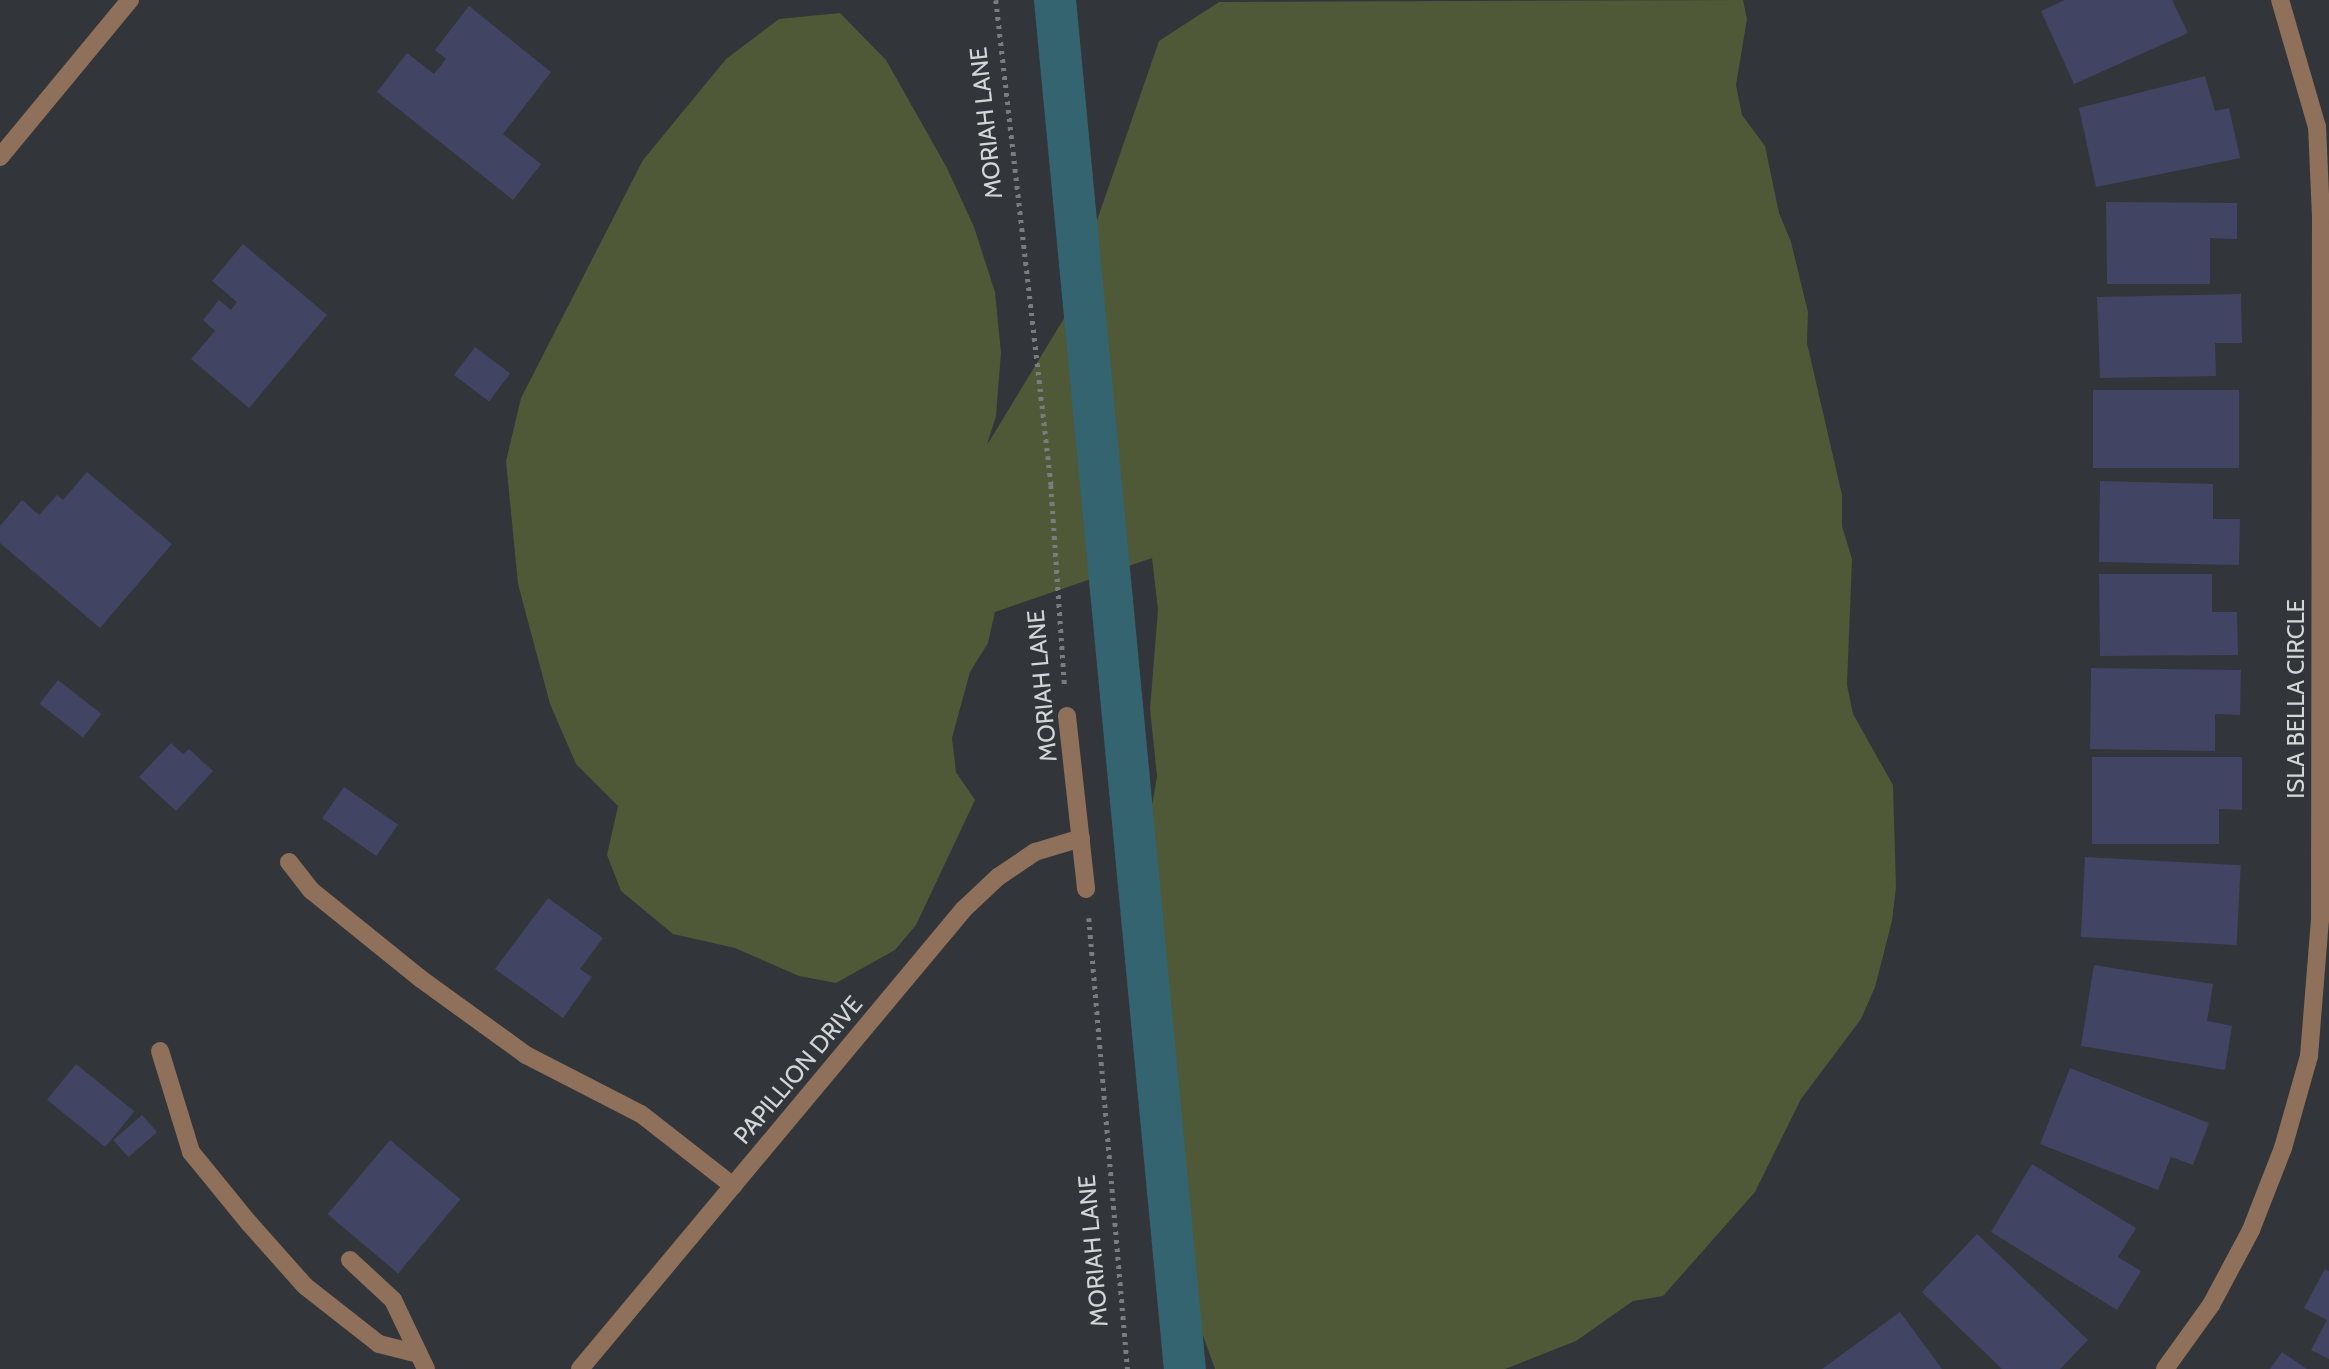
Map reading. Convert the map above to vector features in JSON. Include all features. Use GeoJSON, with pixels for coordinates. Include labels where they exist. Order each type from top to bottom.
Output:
{"type":"FeatureCollection","features":[{"type":"Feature","properties":{"kind":"street"},"geometry":{"type":"LineString","coordinates":[[0,158],[130,0]]}},
{"type":"Feature","properties":{"kind":"street","name":"ISLA BELLA CIRCLE"},"geometry":{"type":"LineString","coordinates":[[2165,1369],[2211,1305],[2251,1230],[2283,1148],[2309,1056],[2319,933],[2321,216],[2316,127],[2280,0]]}},
{"type":"Feature","properties":{"kind":"street","name":"MORIAH LANE"},"geometry":{"type":"LineString","coordinates":[[1067,716],[1086,889]]}},
{"type":"Feature","properties":{"kind":"street","name":"PAPILLION DRIVE"},"geometry":{"type":"LineString","coordinates":[[580,1369],[964,909],[998,877],[1035,852],[1081,838]]}},
{"type":"Feature","properties":{"kind":"street"},"geometry":{"type":"LineString","coordinates":[[289,862],[312,891],[421,979],[526,1055],[641,1114],[733,1186]]}},
{"type":"Feature","properties":{"kind":"street"},"geometry":{"type":"LineString","coordinates":[[160,1051],[191,1152],[249,1223],[305,1286],[379,1344],[415,1353]]}},
{"type":"Feature","properties":{"kind":"street"},"geometry":{"type":"LineString","coordinates":[[350,1260],[393,1300],[415,1353],[426,1369]]}},
{"type":"Feature","properties":{"kind":"path","name":"MORIAH LANE"},"geometry":{"type":"LineString","coordinates":[[996,0],[1051,485],[1067,716]]}},
{"type":"Feature","properties":{"kind":"path","name":"MORIAH LANE"},"geometry":{"type":"LineString","coordinates":[[1086,889],[1128,1369]]}},
{"type":"Feature","properties":{"kind":"green space"},"geometry":{"type":"Polygon","coordinates":[[[1743,0],[1747,19],[1736,85],[1742,115],[1765,146],[1779,213],[1791,242],[1808,312],[1807,343],[1842,495],[1842,526],[1852,559],[1847,685],[1853,714],[1893,785],[1896,887],[1892,921],[1875,987],[1861,1019],[1801,1099],[1755,1192],[1663,1296],[1633,1301],[1576,1341],[1505,1369],[1215,1369],[1197,1319],[1185,1259],[1185,1228],[1164,1105],[1177,1073],[1158,977],[1156,875],[1146,842],[1157,776],[1150,709],[1158,610],[1152,558],[995,612],[988,643],[970,672],[952,738],[956,772],[975,800],[916,925],[895,950],[836,983],[799,976],[735,948],[673,934],[621,891],[607,855],[618,806],[576,764],[550,704],[518,584],[506,461],[521,398],[643,160],[726,59],[779,19],[840,13],[886,60],[947,168],[974,227],[995,292],[1001,353],[996,416],[987,445],[1088,279],[1084,258],[1159,41],[1219,2],[1743,0]]]}},
{"type":"Feature","properties":{"kind":"building"},"geometry":{"type":"Polygon","coordinates":[[[2065,0],[2172,0],[2188,33],[2074,84],[2041,11],[2065,0]]]}},
{"type":"Feature","properties":{"kind":"building"},"geometry":{"type":"Polygon","coordinates":[[[469,6],[551,72],[503,134],[541,164],[513,200],[377,92],[407,53],[434,74],[446,59],[435,50],[469,6]]]}},
{"type":"Feature","properties":{"kind":"building"},"geometry":{"type":"Polygon","coordinates":[[[2205,76],[2215,111],[2229,108],[2240,158],[2096,187],[2079,108],[2205,76]]]}},
{"type":"Feature","properties":{"kind":"building"},"geometry":{"type":"Polygon","coordinates":[[[2106,202],[2237,203],[2237,239],[2210,238],[2210,284],[2107,284],[2106,202]]]}},
{"type":"Feature","properties":{"kind":"building"},"geometry":{"type":"Polygon","coordinates":[[[243,244],[327,315],[249,408],[191,359],[215,331],[203,320],[219,300],[231,310],[237,302],[212,281],[243,244]]]}},
{"type":"Feature","properties":{"kind":"building"},"geometry":{"type":"Polygon","coordinates":[[[2241,294],[2242,343],[2215,343],[2216,376],[2100,378],[2097,297],[2241,294]]]}},
{"type":"Feature","properties":{"kind":"building"},"geometry":{"type":"Polygon","coordinates":[[[475,347],[510,373],[489,401],[454,375],[475,347]]]}},
{"type":"Feature","properties":{"kind":"building"},"geometry":{"type":"Polygon","coordinates":[[[2093,390],[2239,390],[2239,468],[2093,468],[2093,390]]]}},
{"type":"Feature","properties":{"kind":"building"},"geometry":{"type":"Polygon","coordinates":[[[87,472],[172,544],[100,628],[0,543],[0,526],[22,500],[39,515],[57,495],[63,500],[87,472]]]}},
{"type":"Feature","properties":{"kind":"building"},"geometry":{"type":"Polygon","coordinates":[[[2100,481],[2213,484],[2213,519],[2240,519],[2239,565],[2099,562],[2100,481]]]}},
{"type":"Feature","properties":{"kind":"building"},"geometry":{"type":"Polygon","coordinates":[[[2099,574],[2212,574],[2212,612],[2237,612],[2238,655],[2100,656],[2099,574]]]}},
{"type":"Feature","properties":{"kind":"building"},"geometry":{"type":"Polygon","coordinates":[[[2091,668],[2241,670],[2240,715],[2215,714],[2215,751],[2090,749],[2091,668]]]}},
{"type":"Feature","properties":{"kind":"building"},"geometry":{"type":"Polygon","coordinates":[[[58,680],[101,714],[83,738],[40,704],[58,680]]]}},
{"type":"Feature","properties":{"kind":"building"},"geometry":{"type":"Polygon","coordinates":[[[171,743],[183,754],[189,749],[213,771],[176,811],[139,777],[171,743]]]}},
{"type":"Feature","properties":{"kind":"building"},"geometry":{"type":"Polygon","coordinates":[[[2092,757],[2242,757],[2242,810],[2219,809],[2219,844],[2092,844],[2092,757]]]}},
{"type":"Feature","properties":{"kind":"building"},"geometry":{"type":"Polygon","coordinates":[[[344,787],[398,825],[376,856],[322,818],[344,787]]]}},
{"type":"Feature","properties":{"kind":"building"},"geometry":{"type":"Polygon","coordinates":[[[2085,857],[2241,865],[2237,945],[2081,937],[2085,857]]]}},
{"type":"Feature","properties":{"kind":"building"},"geometry":{"type":"Polygon","coordinates":[[[548,898],[603,938],[580,969],[592,977],[563,1018],[495,969],[548,898]]]}},
{"type":"Feature","properties":{"kind":"building"},"geometry":{"type":"Polygon","coordinates":[[[2094,965],[2213,984],[2207,1021],[2232,1026],[2225,1070],[2081,1046],[2094,965]]]}},
{"type":"Feature","properties":{"kind":"building"},"geometry":{"type":"Polygon","coordinates":[[[76,1064],[134,1111],[105,1147],[47,1100],[76,1064]]]}},
{"type":"Feature","properties":{"kind":"building"},"geometry":{"type":"Polygon","coordinates":[[[2070,1068],[2209,1123],[2193,1165],[2171,1157],[2158,1190],[2040,1144],[2070,1068]]]}},
{"type":"Feature","properties":{"kind":"building"},"geometry":{"type":"Polygon","coordinates":[[[142,1115],[157,1132],[128,1157],[113,1140],[142,1115]]]}},
{"type":"Feature","properties":{"kind":"building"},"geometry":{"type":"Polygon","coordinates":[[[390,1140],[460,1199],[398,1273],[328,1214],[390,1140]]]}},
{"type":"Feature","properties":{"kind":"building"},"geometry":{"type":"Polygon","coordinates":[[[2032,1164],[2136,1228],[2118,1257],[2141,1271],[2117,1310],[1991,1232],[2032,1164]]]}},
{"type":"Feature","properties":{"kind":"building"},"geometry":{"type":"Polygon","coordinates":[[[1977,1234],[2088,1340],[2060,1369],[2002,1369],[1922,1292],[1977,1234]]]}},
{"type":"Feature","properties":{"kind":"building"},"geometry":{"type":"Polygon","coordinates":[[[2325,1269],[2329,1271],[2329,1359],[2311,1350],[2327,1320],[2304,1308],[2325,1269]]]}},
{"type":"Feature","properties":{"kind":"building"},"geometry":{"type":"Polygon","coordinates":[[[1900,1312],[1942,1369],[1822,1369],[1900,1312]]]}},
{"type":"Feature","properties":{"kind":"building"},"geometry":{"type":"Polygon","coordinates":[[[2282,1352],[2307,1369],[2270,1369],[2282,1352]]]}},
{"type":"Feature","properties":{"kind":"waterway"},"geometry":{"type":"LineString","coordinates":[[1055,0],[1185,1369]]}}]}
